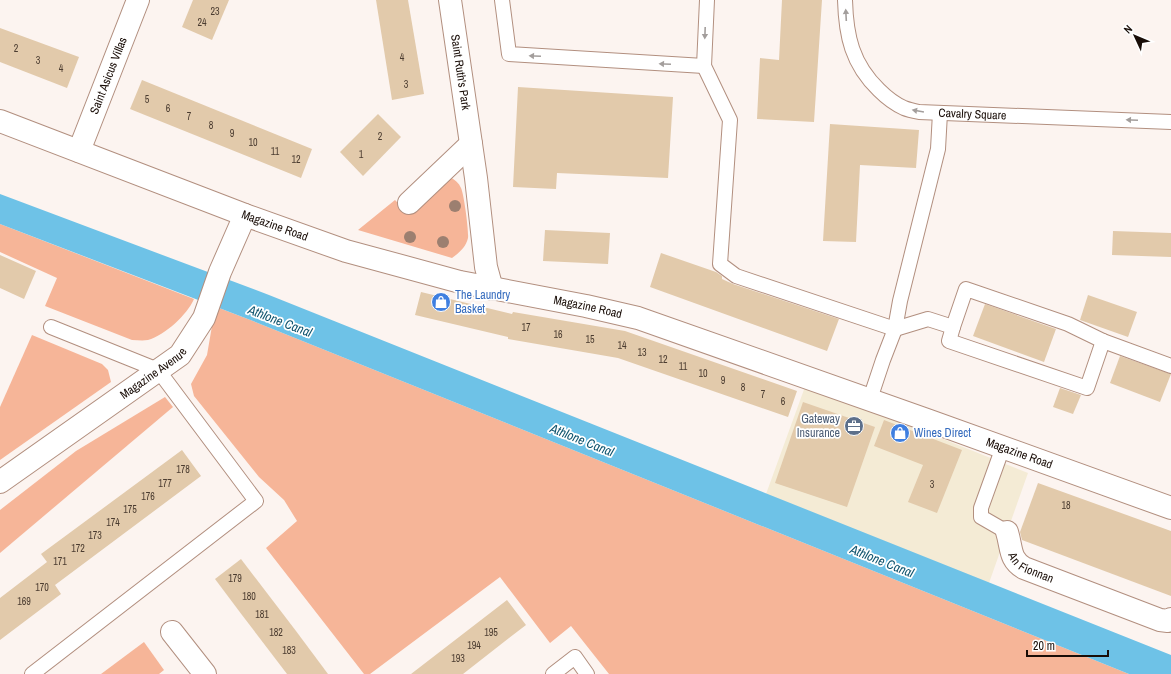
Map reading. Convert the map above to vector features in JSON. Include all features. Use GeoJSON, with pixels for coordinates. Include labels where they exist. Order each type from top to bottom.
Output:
{"type":"FeatureCollection","features":[{"type":"Feature","properties":{"kind":"street","name":"Saint Asicus Villas"},"geometry":{"type":"LineString","coordinates":[[79,151],[138,0]]}},
{"type":"Feature","properties":{"kind":"street","name":"Saint Ruth's Park"},"geometry":{"type":"LineString","coordinates":[[450,0],[471,144],[486,267],[492,289]]}},
{"type":"Feature","properties":{"kind":"street","name":"Magazine Road"},"geometry":{"type":"LineString","coordinates":[[0,121],[245,215],[346,251],[460,282],[586,306],[638,318],[870,399],[1171,508]]}},
{"type":"Feature","properties":{"kind":"street"},"geometry":{"type":"LineString","coordinates":[[409,203],[471,144]]}},
{"type":"Feature","properties":{"kind":"street","name":"Magazine Avenue"},"geometry":{"type":"LineString","coordinates":[[0,482],[180,355],[204,318],[220,272],[245,215]]}},
{"type":"Feature","properties":{"kind":"street","name":"An Fionnan"},"geometry":{"type":"LineString","coordinates":[[1007,532],[1012,557],[1017,564],[1024,568],[1160,620],[1168,621],[1171,619]]}},
{"type":"Feature","properties":{"kind":"street"},"geometry":{"type":"LineString","coordinates":[[172,632],[204,674]]}},
{"type":"Feature","properties":{"kind":"lane"},"geometry":{"type":"LineString","coordinates":[[502,0],[509,54],[704,66]]}},
{"type":"Feature","properties":{"kind":"lane"},"geometry":{"type":"LineString","coordinates":[[707,0],[704,66],[730,120],[720,264],[736,276],[895,329],[928,319],[953,327]]}},
{"type":"Feature","properties":{"kind":"lane","name":"Cavalry Square"},"geometry":{"type":"LineString","coordinates":[[845,0],[845,18],[850,44],[856,61],[869,80],[886,97],[903,108],[919,112],[1171,122]]}},
{"type":"Feature","properties":{"kind":"lane"},"geometry":{"type":"LineString","coordinates":[[870,399],[882,360],[895,329],[900,301],[938,149],[940,113]]}},
{"type":"Feature","properties":{"kind":"lane"},"geometry":{"type":"LineString","coordinates":[[1104,341],[1087,388],[949,341],[966,289],[1068,324],[1104,341],[1171,366]]}},
{"type":"Feature","properties":{"kind":"lane"},"geometry":{"type":"LineString","coordinates":[[32,674],[256,501],[158,370],[51,327]]}},
{"type":"Feature","properties":{"kind":"lane","name":"An Fionnan"},"geometry":{"type":"LineString","coordinates":[[1003,447],[981,508],[981,517],[1007,532]]}},
{"type":"Feature","properties":{"kind":"lane"},"geometry":{"type":"LineString","coordinates":[[553,674],[574,657],[587,674]]}},
{"type":"Feature","properties":{"kind":"shaded area"},"geometry":{"type":"Polygon","coordinates":[[[450,177],[458,183],[462,192],[468,234],[464,247],[452,258],[358,230],[395,200],[409,214],[441,183],[450,177]]]}},
{"type":"Feature","properties":{"kind":"shaded area"},"geometry":{"type":"Polygon","coordinates":[[[0,224],[194,299],[181,318],[161,334],[148,340],[132,340],[45,306],[57,278],[0,252],[0,224]]]}},
{"type":"Feature","properties":{"kind":"shaded area"},"geometry":{"type":"Polygon","coordinates":[[[219,308],[1129,674],[609,674],[571,626],[550,643],[500,577],[370,674],[364,674],[266,548],[297,521],[284,500],[259,477],[194,396],[191,384],[207,355],[212,326],[219,308]]]}},
{"type":"Feature","properties":{"kind":"shaded area"},"geometry":{"type":"Polygon","coordinates":[[[32,335],[102,364],[108,370],[111,382],[0,460],[0,407],[32,335]]]}},
{"type":"Feature","properties":{"kind":"shaded area"},"geometry":{"type":"Polygon","coordinates":[[[806,384],[1028,473],[989,583],[766,494],[806,384]]]}},
{"type":"Feature","properties":{"kind":"shaded area"},"geometry":{"type":"Polygon","coordinates":[[[165,397],[173,407],[0,553],[0,510],[76,451],[165,397]]]}},
{"type":"Feature","properties":{"kind":"shaded area"},"geometry":{"type":"Polygon","coordinates":[[[144,642],[164,670],[159,674],[101,674],[144,642]]]}},
{"type":"Feature","properties":{"kind":"water","name":"Athlone Canal"},"geometry":{"type":"Polygon","coordinates":[[[0,194],[269,295],[1171,655],[1171,674],[1129,674],[253,321],[0,224],[0,194]]]}},
{"type":"Feature","properties":{"kind":"building"},"geometry":{"type":"Polygon","coordinates":[[[193,0],[229,0],[212,40],[182,27],[193,0]]]}},
{"type":"Feature","properties":{"kind":"building"},"geometry":{"type":"Polygon","coordinates":[[[376,0],[408,0],[424,94],[392,100],[376,0]]]}},
{"type":"Feature","properties":{"kind":"building"},"geometry":{"type":"Polygon","coordinates":[[[782,0],[822,0],[814,122],[757,119],[760,58],[779,60],[782,0]]]}},
{"type":"Feature","properties":{"kind":"building"},"geometry":{"type":"Polygon","coordinates":[[[0,28],[79,57],[67,88],[0,62],[0,28]]]}},
{"type":"Feature","properties":{"kind":"building"},"geometry":{"type":"Polygon","coordinates":[[[142,80],[312,149],[301,178],[130,109],[142,80]]]}},
{"type":"Feature","properties":{"kind":"building"},"geometry":{"type":"Polygon","coordinates":[[[518,87],[673,97],[668,178],[557,173],[556,189],[513,187],[518,87]]]}},
{"type":"Feature","properties":{"kind":"building"},"geometry":{"type":"Polygon","coordinates":[[[378,114],[401,137],[363,176],[340,152],[378,114]]]}},
{"type":"Feature","properties":{"kind":"building"},"geometry":{"type":"Polygon","coordinates":[[[830,124],[919,130],[916,168],[860,165],[856,242],[823,241],[830,124]]]}},
{"type":"Feature","properties":{"kind":"building"},"geometry":{"type":"Polygon","coordinates":[[[545,230],[610,233],[608,264],[543,261],[545,230]]]}},
{"type":"Feature","properties":{"kind":"building"},"geometry":{"type":"Polygon","coordinates":[[[1113,231],[1171,233],[1171,257],[1112,255],[1113,231]]]}},
{"type":"Feature","properties":{"kind":"building"},"geometry":{"type":"Polygon","coordinates":[[[661,253],[716,272],[722,276],[722,279],[733,284],[839,319],[827,351],[650,287],[661,253]]]}},
{"type":"Feature","properties":{"kind":"building"},"geometry":{"type":"Polygon","coordinates":[[[0,255],[36,271],[24,299],[0,288],[0,255]]]}},
{"type":"Feature","properties":{"kind":"building"},"geometry":{"type":"Polygon","coordinates":[[[421,292],[512,314],[513,312],[625,331],[797,391],[788,417],[618,358],[508,339],[508,337],[415,315],[421,292]]]}},
{"type":"Feature","properties":{"kind":"building"},"geometry":{"type":"Polygon","coordinates":[[[1088,295],[1137,312],[1128,337],[1080,320],[1088,295]]]}},
{"type":"Feature","properties":{"kind":"building"},"geometry":{"type":"Polygon","coordinates":[[[985,304],[1056,329],[1044,362],[973,336],[985,304]]]}},
{"type":"Feature","properties":{"kind":"building"},"geometry":{"type":"Polygon","coordinates":[[[1120,356],[1171,374],[1160,402],[1110,383],[1120,356]]]}},
{"type":"Feature","properties":{"kind":"building"},"geometry":{"type":"Polygon","coordinates":[[[1060,388],[1081,395],[1073,414],[1053,407],[1060,388]]]}},
{"type":"Feature","properties":{"kind":"building"},"geometry":{"type":"Polygon","coordinates":[[[803,402],[875,427],[847,507],[775,483],[803,402]]]}},
{"type":"Feature","properties":{"kind":"building"},"geometry":{"type":"Polygon","coordinates":[[[884,420],[962,450],[937,513],[908,502],[923,465],[874,446],[884,420]]]}},
{"type":"Feature","properties":{"kind":"building"},"geometry":{"type":"Polygon","coordinates":[[[182,450],[201,476],[55,585],[61,594],[0,640],[0,598],[47,562],[41,554],[182,450]]]}},
{"type":"Feature","properties":{"kind":"building"},"geometry":{"type":"Polygon","coordinates":[[[1038,483],[1171,531],[1171,596],[1022,540],[1020,532],[1038,483]]]}},
{"type":"Feature","properties":{"kind":"building"},"geometry":{"type":"Polygon","coordinates":[[[241,559],[328,674],[287,674],[242,615],[215,579],[241,559]]]}},
{"type":"Feature","properties":{"kind":"building"},"geometry":{"type":"Polygon","coordinates":[[[507,600],[526,625],[463,674],[411,674],[507,600]]]}},
{"type":"Feature","properties":{"kind":"place","name":"The Laundry Basket"},"geometry":{"type":"Point","coordinates":[441,302]}},
{"type":"Feature","properties":{"kind":"place","name":"Gateway Insurance"},"geometry":{"type":"Point","coordinates":[854,426]}},
{"type":"Feature","properties":{"kind":"place","name":"Wines Direct"},"geometry":{"type":"Point","coordinates":[900,433]}}]}
